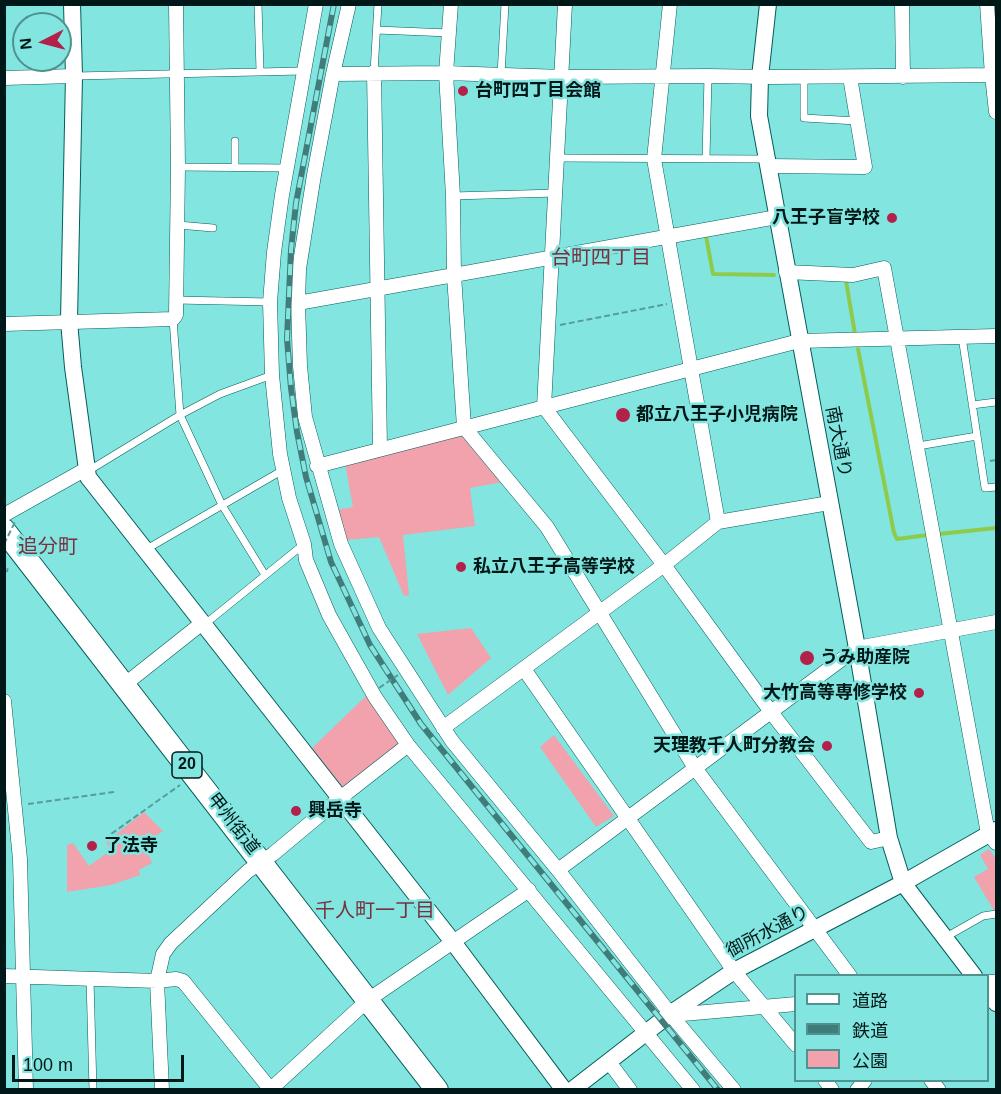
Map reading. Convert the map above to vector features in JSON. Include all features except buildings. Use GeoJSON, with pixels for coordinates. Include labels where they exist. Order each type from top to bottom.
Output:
{"type":"FeatureCollection","features":[{"type":"Feature","properties":{"kind":"highway","name":"甲州街道"},"geometry":{"type":"LineString","coordinates":[[8,522],[124,685],[437,1089]]}},
{"type":"Feature","properties":{"kind":"street"},"geometry":{"type":"LineString","coordinates":[[72,4],[74,76],[69,321],[86,470],[93,486],[453,942],[564,1089]]}},
{"type":"Feature","properties":{"kind":"street"},"geometry":{"type":"LineString","coordinates":[[4,324],[173,319],[176,315],[178,167],[176,4]]}},
{"type":"Feature","properties":{"kind":"street"},"geometry":{"type":"LineString","coordinates":[[316,4],[274,252],[270,302],[272,375],[283,470],[289,498],[304,544],[306,560],[338,632],[375,697],[408,745],[693,1089]]}},
{"type":"Feature","properties":{"kind":"street"},"geometry":{"type":"LineString","coordinates":[[349,4],[333,74],[304,230],[298,303],[300,366],[305,417],[317,466],[341,544],[378,628],[443,728],[670,1014],[734,1089]]}},
{"type":"Feature","properties":{"kind":"street"},"geometry":{"type":"LineString","coordinates":[[451,4],[446,73],[453,196],[454,275],[464,428],[547,527],[695,768],[849,974]]}},
{"type":"Feature","properties":{"kind":"street"},"geometry":{"type":"LineString","coordinates":[[566,4],[544,407],[664,565],[771,712],[871,842],[889,838]]}},
{"type":"Feature","properties":{"kind":"street"},"geometry":{"type":"LineString","coordinates":[[670,4],[654,159],[718,522]]}},
{"type":"Feature","properties":{"kind":"street","name":"南大通り"},"geometry":{"type":"LineString","coordinates":[[768,4],[760,77],[759,116],[857,648],[889,838],[903,884]]}},
{"type":"Feature","properties":{"kind":"street"},"geometry":{"type":"LineString","coordinates":[[902,4],[903,77]]}},
{"type":"Feature","properties":{"kind":"street"},"geometry":{"type":"LineString","coordinates":[[987,4],[996,112]]}},
{"type":"Feature","properties":{"kind":"street"},"geometry":{"type":"LineString","coordinates":[[333,74],[374,72],[563,77],[994,75]]}},
{"type":"Feature","properties":{"kind":"street"},"geometry":{"type":"LineString","coordinates":[[374,72],[380,448]]}},
{"type":"Feature","properties":{"kind":"street"},"geometry":{"type":"LineString","coordinates":[[4,78],[74,76]]}},
{"type":"Feature","properties":{"kind":"street"},"geometry":{"type":"LineString","coordinates":[[767,163],[865,167],[850,77]]}},
{"type":"Feature","properties":{"kind":"street"},"geometry":{"type":"LineString","coordinates":[[298,303],[777,217]]}},
{"type":"Feature","properties":{"kind":"street"},"geometry":{"type":"LineString","coordinates":[[786,272],[853,275],[884,268],[951,631],[994,836]]}},
{"type":"Feature","properties":{"kind":"street"},"geometry":{"type":"LineString","coordinates":[[317,466],[799,341],[996,336]]}},
{"type":"Feature","properties":{"kind":"street"},"geometry":{"type":"LineString","coordinates":[[8,522],[86,470]]}},
{"type":"Feature","properties":{"kind":"street"},"geometry":{"type":"LineString","coordinates":[[443,728],[664,565],[718,522],[830,503]]}},
{"type":"Feature","properties":{"kind":"street"},"geometry":{"type":"LineString","coordinates":[[558,870],[857,648],[996,622]]}},
{"type":"Feature","properties":{"kind":"street"},"geometry":{"type":"LineString","coordinates":[[124,685],[202,625]]}},
{"type":"Feature","properties":{"kind":"street"},"geometry":{"type":"LineString","coordinates":[[524,669],[734,971],[794,1044]]}},
{"type":"Feature","properties":{"kind":"street"},"geometry":{"type":"LineString","coordinates":[[4,701],[20,859],[26,1089]]}},
{"type":"Feature","properties":{"kind":"street"},"geometry":{"type":"LineString","coordinates":[[162,1089],[157,981],[163,954],[171,943],[248,871],[408,745]]}},
{"type":"Feature","properties":{"kind":"street","name":"御所水通り"},"geometry":{"type":"LineString","coordinates":[[572,1089],[670,1014],[734,971],[994,836]]}},
{"type":"Feature","properties":{"kind":"street"},"geometry":{"type":"LineString","coordinates":[[903,884],[946,937],[970,974]]}},
{"type":"Feature","properties":{"kind":"street"},"geometry":{"type":"LineString","coordinates":[[4,976],[157,981],[176,979],[183,981],[267,1088],[368,1000],[529,890]]}},
{"type":"Feature","properties":{"kind":"street"},"geometry":{"type":"LineString","coordinates":[[670,1014],[794,1004]]}},
{"type":"Feature","properties":{"kind":"street"},"geometry":{"type":"LineString","coordinates":[[609,1062],[630,1089]]}},
{"type":"Feature","properties":{"kind":"lane"},"geometry":{"type":"LineString","coordinates":[[258,4],[260,71]]}},
{"type":"Feature","properties":{"kind":"lane"},"geometry":{"type":"LineString","coordinates":[[374,72],[378,4]]}},
{"type":"Feature","properties":{"kind":"lane"},"geometry":{"type":"LineString","coordinates":[[501,75],[505,4]]}},
{"type":"Feature","properties":{"kind":"lane"},"geometry":{"type":"LineString","coordinates":[[377,30],[449,33]]}},
{"type":"Feature","properties":{"kind":"lane"},"geometry":{"type":"LineString","coordinates":[[74,76],[303,71]]}},
{"type":"Feature","properties":{"kind":"lane"},"geometry":{"type":"LineString","coordinates":[[706,159],[708,76]]}},
{"type":"Feature","properties":{"kind":"lane"},"geometry":{"type":"LineString","coordinates":[[804,77],[804,118],[858,121]]}},
{"type":"Feature","properties":{"kind":"lane"},"geometry":{"type":"LineString","coordinates":[[235,141],[235,167]]}},
{"type":"Feature","properties":{"kind":"lane"},"geometry":{"type":"LineString","coordinates":[[558,159],[706,159],[767,163]]}},
{"type":"Feature","properties":{"kind":"lane"},"geometry":{"type":"LineString","coordinates":[[178,167],[287,168]]}},
{"type":"Feature","properties":{"kind":"lane"},"geometry":{"type":"LineString","coordinates":[[453,196],[556,193]]}},
{"type":"Feature","properties":{"kind":"lane"},"geometry":{"type":"LineString","coordinates":[[178,225],[213,228]]}},
{"type":"Feature","properties":{"kind":"lane"},"geometry":{"type":"LineString","coordinates":[[176,300],[270,302]]}},
{"type":"Feature","properties":{"kind":"lane"},"geometry":{"type":"LineString","coordinates":[[173,319],[180,415],[222,505],[265,575]]}},
{"type":"Feature","properties":{"kind":"lane"},"geometry":{"type":"LineString","coordinates":[[962,337],[985,488],[996,487]]}},
{"type":"Feature","properties":{"kind":"lane"},"geometry":{"type":"LineString","coordinates":[[86,470],[220,394],[272,375]]}},
{"type":"Feature","properties":{"kind":"lane"},"geometry":{"type":"LineString","coordinates":[[972,405],[996,402]]}},
{"type":"Feature","properties":{"kind":"lane"},"geometry":{"type":"LineString","coordinates":[[918,446],[977,436]]}},
{"type":"Feature","properties":{"kind":"lane"},"geometry":{"type":"LineString","coordinates":[[145,550],[283,470]]}},
{"type":"Feature","properties":{"kind":"lane"},"geometry":{"type":"LineString","coordinates":[[202,625],[304,544]]}},
{"type":"Feature","properties":{"kind":"lane"},"geometry":{"type":"LineString","coordinates":[[946,937],[983,916],[996,914]]}},
{"type":"Feature","properties":{"kind":"lane"},"geometry":{"type":"LineString","coordinates":[[90,979],[93,1089]]}},
{"type":"Feature","properties":{"kind":"path"},"geometry":{"type":"LineString","coordinates":[[549,327],[678,302]]}},
{"type":"Feature","properties":{"kind":"path"},"geometry":{"type":"LineString","coordinates":[[4,544],[8,522]]}},
{"type":"Feature","properties":{"kind":"path"},"geometry":{"type":"LineString","coordinates":[[4,572],[8,567]]}},
{"type":"Feature","properties":{"kind":"path"},"geometry":{"type":"LineString","coordinates":[[379,688],[398,675]]}},
{"type":"Feature","properties":{"kind":"path"},"geometry":{"type":"LineString","coordinates":[[104,839],[181,784]]}},
{"type":"Feature","properties":{"kind":"path"},"geometry":{"type":"LineString","coordinates":[[16,806],[114,792]]}},
{"type":"Feature","properties":{"kind":"green space"},"geometry":{"type":"Polygon","coordinates":[[[461,435],[502,482],[470,488],[475,526],[403,535],[409,595],[404,596],[379,537],[346,540],[336,510],[353,507],[345,464],[461,435]]]}},
{"type":"Feature","properties":{"kind":"green space"},"geometry":{"type":"Polygon","coordinates":[[[471,628],[491,658],[448,695],[417,634],[471,628]]]}},
{"type":"Feature","properties":{"kind":"green space"},"geometry":{"type":"Polygon","coordinates":[[[369,693],[400,745],[339,799],[305,755],[369,693]]]}},
{"type":"Feature","properties":{"kind":"green space"},"geometry":{"type":"Polygon","coordinates":[[[554,735],[614,816],[596,827],[540,747],[554,735]]]}},
{"type":"Feature","properties":{"kind":"green space"},"geometry":{"type":"Polygon","coordinates":[[[144,812],[163,831],[144,844],[152,863],[139,870],[140,875],[111,885],[67,892],[67,845],[73,843],[89,866],[111,850],[106,842],[144,812]]]}},
{"type":"Feature","properties":{"kind":"green space"},"geometry":{"type":"Polygon","coordinates":[[[989,849],[996,859],[996,914],[974,877],[988,869],[980,855],[989,849]]]}},
{"type":"Feature","properties":{"kind":"waterway"},"geometry":{"type":"LineString","coordinates":[[706,236],[713,274],[774,275]]}},
{"type":"Feature","properties":{"kind":"waterway"},"geometry":{"type":"LineString","coordinates":[[846,281],[855,334]]}},
{"type":"Feature","properties":{"kind":"waterway"},"geometry":{"type":"LineString","coordinates":[[858,349],[894,533],[897,539],[928,535]]}},
{"type":"Feature","properties":{"kind":"waterway"},"geometry":{"type":"LineString","coordinates":[[939,534],[996,528]]}},
{"type":"Feature","properties":{"kind":"railway"},"geometry":{"type":"LineString","coordinates":[[334,4],[296,203],[291,250],[287,339],[297,432],[306,477],[331,562],[370,645],[421,724],[718,1090]]}},
{"type":"Feature","properties":{"kind":"place","name":"台町四丁目会館"},"geometry":{"type":"Point","coordinates":[463,91]}},
{"type":"Feature","properties":{"kind":"place","name":"八王子盲学校"},"geometry":{"type":"Point","coordinates":[892,218]}},
{"type":"Feature","properties":{"kind":"place","name":"都立八王子小児病院"},"geometry":{"type":"Point","coordinates":[623,415]}},
{"type":"Feature","properties":{"kind":"place","name":"私立八王子高等学校"},"geometry":{"type":"Point","coordinates":[461,567]}},
{"type":"Feature","properties":{"kind":"place","name":"うみ助産院"},"geometry":{"type":"Point","coordinates":[807,658]}},
{"type":"Feature","properties":{"kind":"place","name":"大竹高等専修学校"},"geometry":{"type":"Point","coordinates":[919,693]}},
{"type":"Feature","properties":{"kind":"place","name":"天理教千人町分教会"},"geometry":{"type":"Point","coordinates":[827,746]}},
{"type":"Feature","properties":{"kind":"place","name":"興岳寺"},"geometry":{"type":"Point","coordinates":[296,811]}},
{"type":"Feature","properties":{"kind":"place","name":"了法寺"},"geometry":{"type":"Point","coordinates":[92,846]}},
{"type":"Feature","properties":{"kind":"district","name":"台町四丁目"},"geometry":{"type":"Point","coordinates":[601,258]}},
{"type":"Feature","properties":{"kind":"district","name":"追分町"},"geometry":{"type":"Point","coordinates":[48,547]}},
{"type":"Feature","properties":{"kind":"district","name":"千人町一丁目"},"geometry":{"type":"Point","coordinates":[375,911]}}]}
